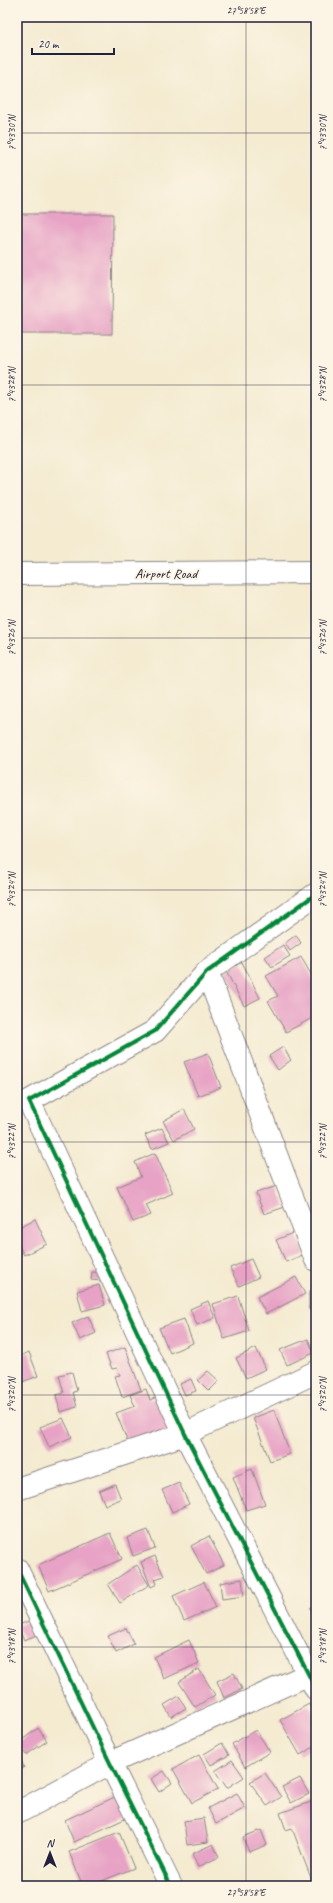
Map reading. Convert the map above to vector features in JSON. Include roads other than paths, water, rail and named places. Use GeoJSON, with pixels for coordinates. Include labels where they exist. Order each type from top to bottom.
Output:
{"type":"FeatureCollection","features":[{"type":"Feature","properties":{"kind":"street","name":"Airport Road"},"geometry":{"type":"LineString","coordinates":[[17,574],[316,572]]}},
{"type":"Feature","properties":{"kind":"street"},"geometry":{"type":"LineString","coordinates":[[17,1813],[110,1764],[314,1678],[185,1434],[28,1100],[155,1032],[207,972],[316,894]]}},
{"type":"Feature","properties":{"kind":"street"},"geometry":{"type":"LineString","coordinates":[[207,972],[316,1260]]}},
{"type":"Feature","properties":{"kind":"street"},"geometry":{"type":"LineString","coordinates":[[17,1489],[185,1434],[316,1372]]}},
{"type":"Feature","properties":{"kind":"street"},"geometry":{"type":"LineString","coordinates":[[17,1569],[110,1764],[171,1886]]}}]}
